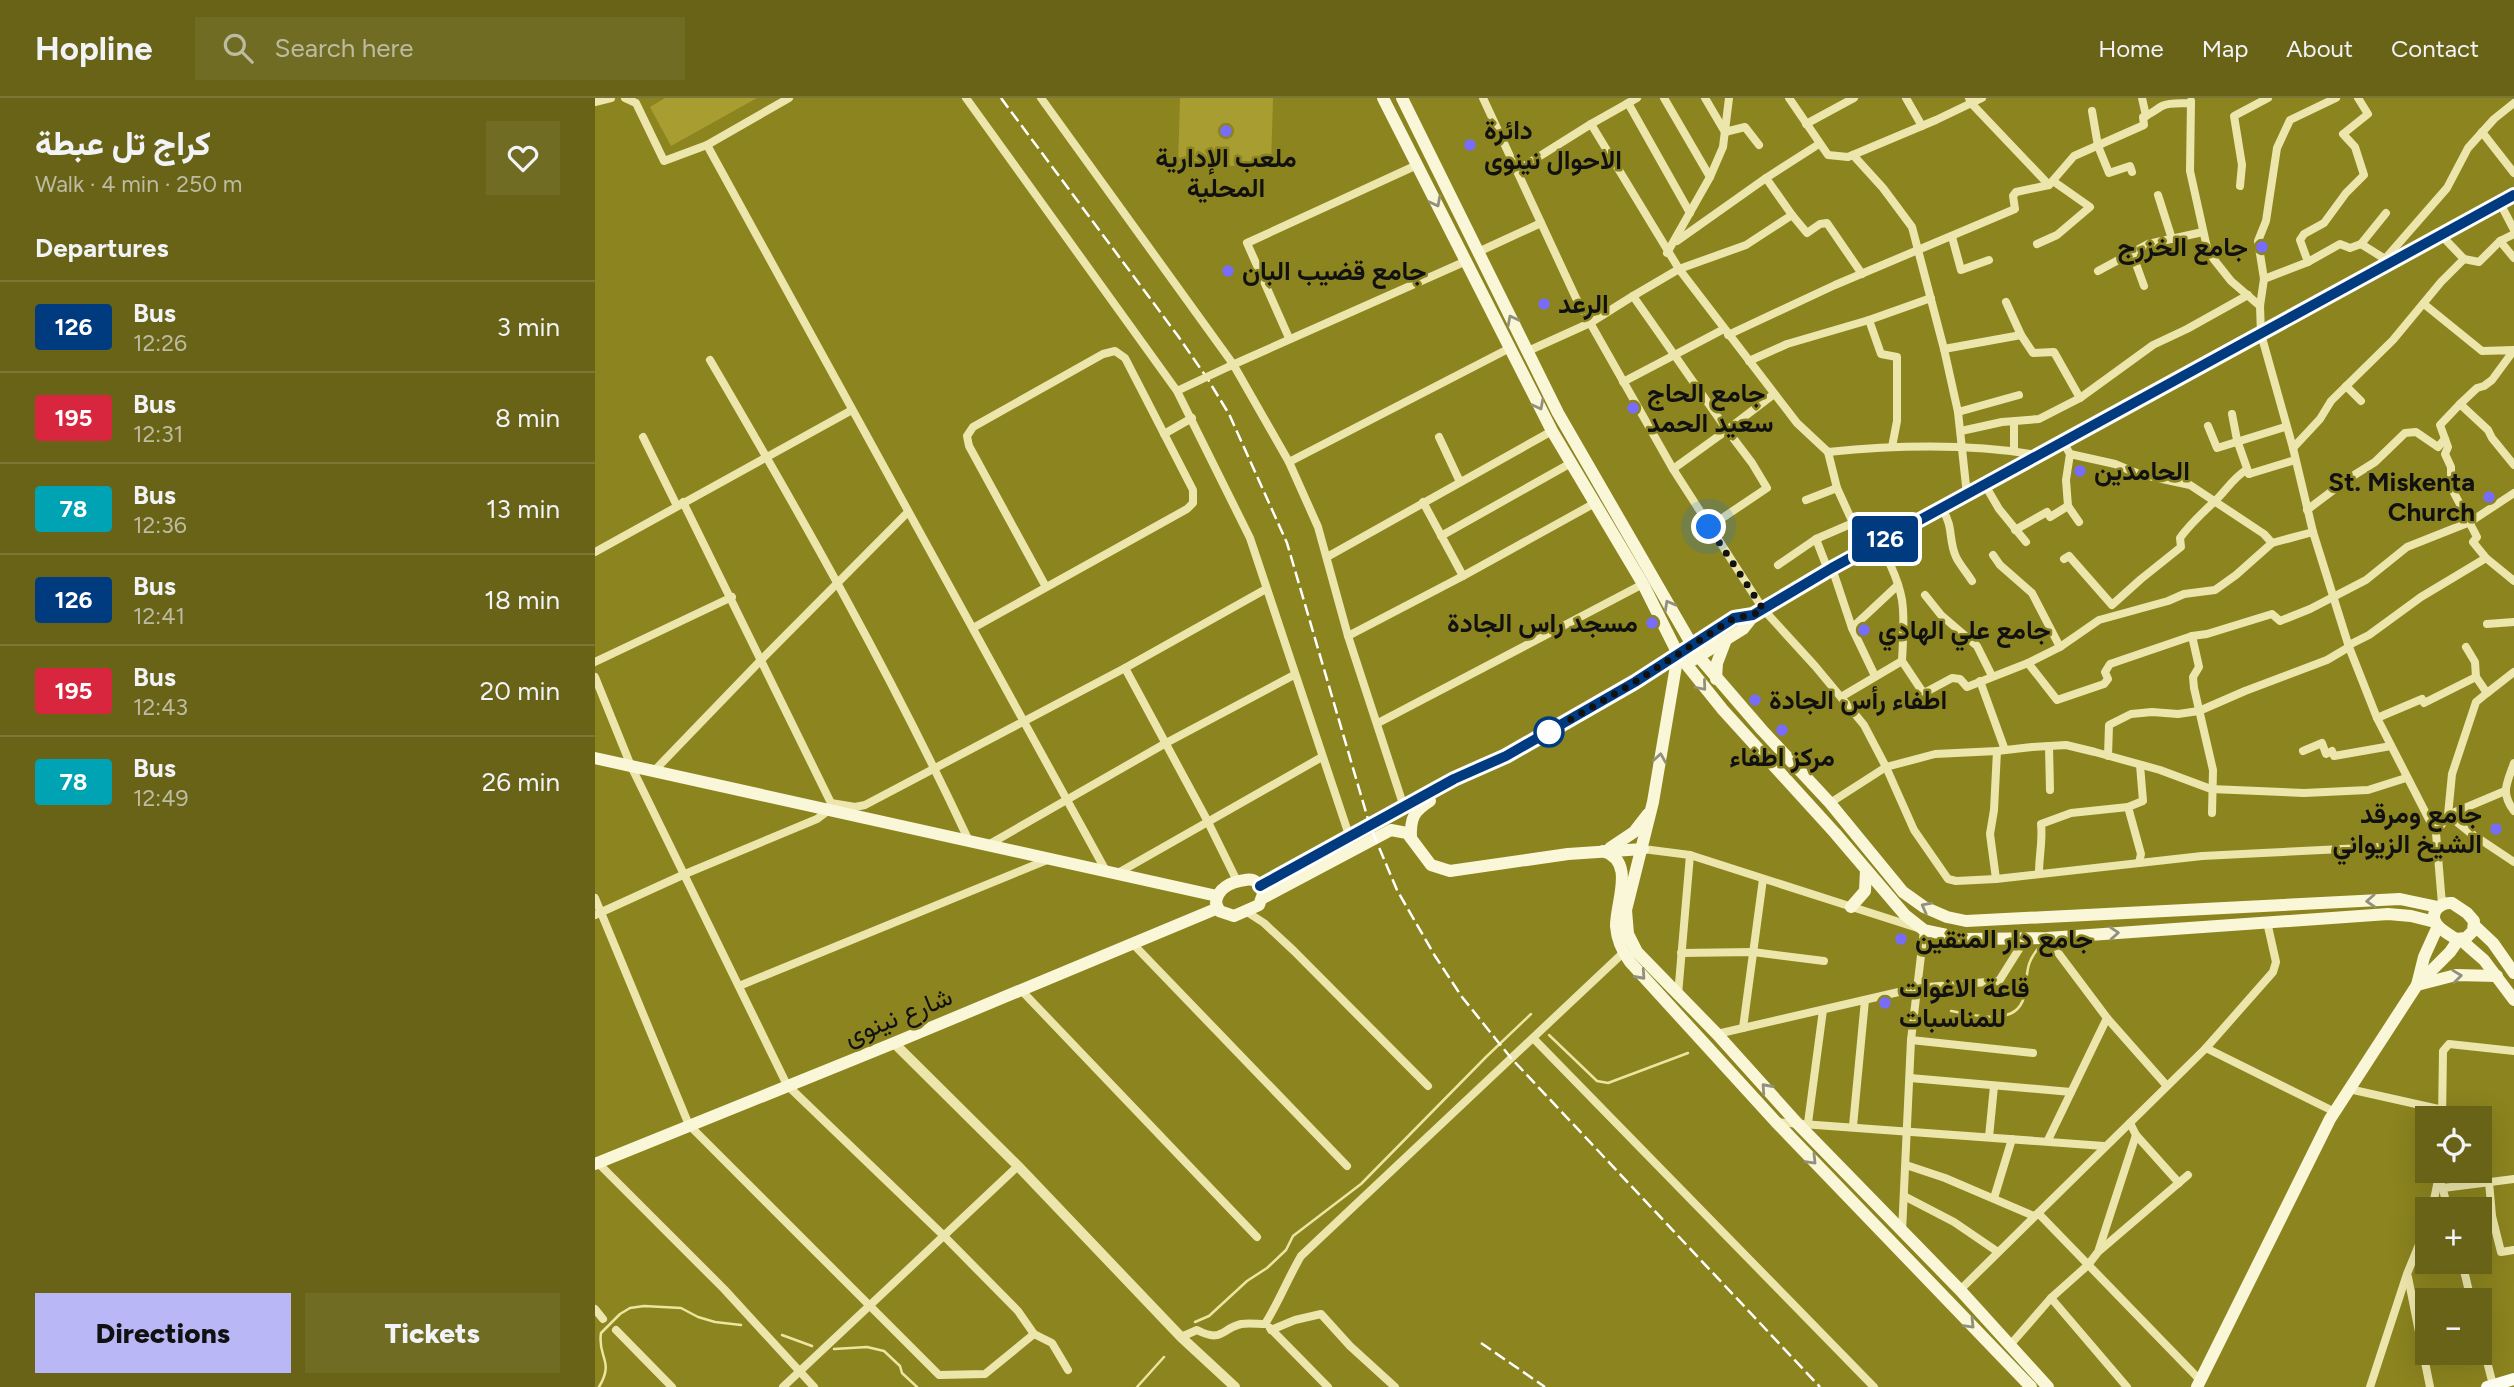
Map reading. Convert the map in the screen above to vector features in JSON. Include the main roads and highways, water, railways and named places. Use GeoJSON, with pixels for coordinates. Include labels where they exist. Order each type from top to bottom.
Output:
{"type":"FeatureCollection","features":[{"type":"Feature","properties":{"kind":"main road"},"geometry":{"type":"LineString","coordinates":[[1383,98],[1552,431],[1643,584],[1681,660],[1905,915],[1924,930],[1967,939],[2047,938],[2388,914],[2411,916],[2436,924],[2451,936],[2460,939],[2497,976],[2514,1000]]}},
{"type":"Feature","properties":{"kind":"main road"},"geometry":{"type":"LineString","coordinates":[[1402,98],[1558,413],[1695,651],[1716,679],[1830,803],[1903,892],[1924,908],[1966,921],[2400,899],[2440,905],[2452,903],[2471,916],[2475,926],[2493,943],[2514,973]]}},
{"type":"Feature","properties":{"kind":"main road"},"geometry":{"type":"LineString","coordinates":[[1261,892],[1454,779],[1506,756],[1681,660],[1734,618],[1758,612],[1830,569],[2261,334],[2385,262],[2514,195]]}},
{"type":"Feature","properties":{"kind":"main road"},"geometry":{"type":"LineString","coordinates":[[1695,651],[1725,641],[1747,626],[1758,612]]}},
{"type":"Feature","properties":{"kind":"main road"},"geometry":{"type":"LineString","coordinates":[[1716,679],[1717,663],[1725,641]]}},
{"type":"Feature","properties":{"kind":"main road"},"geometry":{"type":"LineString","coordinates":[[1681,660],[1643,849],[1622,927],[1637,952],[1960,1290],[2048,1387]]}},
{"type":"Feature","properties":{"kind":"main road"},"geometry":{"type":"LineString","coordinates":[[1750,739],[1762,730]]}},
{"type":"Feature","properties":{"kind":"main road"},"geometry":{"type":"LineString","coordinates":[[595,758],[830,806],[969,841],[1111,872],[1217,902],[1230,916],[1247,912],[1259,905],[1261,892]]}},
{"type":"Feature","properties":{"kind":"main road"},"geometry":{"type":"LineString","coordinates":[[1411,838],[1411,819],[1417,809],[1453,787],[1464,776]]}},
{"type":"Feature","properties":{"kind":"main road"},"geometry":{"type":"LineString","coordinates":[[1604,851],[1634,832],[1653,802]]}},
{"type":"Feature","properties":{"kind":"main road"},"geometry":{"type":"LineString","coordinates":[[1261,892],[1386,831],[1402,831],[1411,838],[1425,860],[1431,865],[1450,871],[1604,851],[1643,849]]}},
{"type":"Feature","properties":{"kind":"main road"},"geometry":{"type":"LineString","coordinates":[[1604,851],[1619,860],[1623,872],[1623,953],[1776,1122],[2031,1387]]}},
{"type":"Feature","properties":{"kind":"main road"},"geometry":{"type":"LineString","coordinates":[[1851,907],[1865,891],[1867,870]]}},
{"type":"Feature","properties":{"kind":"main road"},"geometry":{"type":"LineString","coordinates":[[1217,902],[1225,887],[1237,881],[1249,879],[1261,892]]}},
{"type":"Feature","properties":{"kind":"main road","name":"شارع نينوى"},"geometry":{"type":"LineString","coordinates":[[596,1163],[894,1044],[1132,944],[1217,902]]}},
{"type":"Feature","properties":{"kind":"main road"},"geometry":{"type":"LineString","coordinates":[[2417,985],[2436,924],[2435,911],[2440,905]]}},
{"type":"Feature","properties":{"kind":"main road"},"geometry":{"type":"LineString","coordinates":[[2198,1384],[2335,1112],[2417,985],[2460,939],[2470,935],[2475,926]]}},
{"type":"Feature","properties":{"kind":"main road"},"geometry":{"type":"LineString","coordinates":[[2417,985],[2456,975],[2497,976]]}},
{"type":"Feature","properties":{"kind":"main road"},"geometry":{"type":"LineString","coordinates":[[2490,1386],[2514,1379]]}},
{"type":"Feature","properties":{"kind":"waterway"},"geometry":{"type":"LineString","coordinates":[[1951,1011],[1984,1017],[2006,1015],[2015,1011],[2025,992],[2029,963],[2040,946]]}},
{"type":"Feature","properties":{"kind":"waterway"},"geometry":{"type":"LineString","coordinates":[[1195,1322],[1209,1316],[1247,1281],[1267,1268],[1286,1250],[1293,1236],[1361,1184],[1531,1014]]}},
{"type":"Feature","properties":{"kind":"waterway"},"geometry":{"type":"LineString","coordinates":[[1549,1035],[1597,1081],[1608,1083],[1688,1053]]}},
{"type":"Feature","properties":{"kind":"waterway"},"geometry":{"type":"LineString","coordinates":[[599,1387],[606,1365],[601,1348],[601,1333],[630,1308],[681,1308],[715,1322],[741,1325]]}},
{"type":"Feature","properties":{"kind":"waterway"},"geometry":{"type":"LineString","coordinates":[[782,1335],[812,1346]]}},
{"type":"Feature","properties":{"kind":"waterway"},"geometry":{"type":"LineString","coordinates":[[834,1349],[867,1347],[884,1351],[917,1387]]}},
{"type":"Feature","properties":{"kind":"waterway"},"geometry":{"type":"LineString","coordinates":[[1137,1387],[1164,1357]]}},
{"type":"Feature","properties":{"kind":"railway"},"geometry":{"type":"LineString","coordinates":[[1001,98],[1178,336],[1229,414],[1287,543],[1370,826],[1397,890],[1435,956],[1462,997],[1511,1058],[1820,1387]]}},
{"type":"Feature","properties":{"kind":"railway"},"geometry":{"type":"LineString","coordinates":[[1481,1343],[1545,1387]]}},
{"type":"Feature","properties":{"kind":"place","name":"ملعب الإدارية المحلية"},"geometry":{"type":"Point","coordinates":[1226,131]}},
{"type":"Feature","properties":{"kind":"place","name":"دائرة الاحوال نينوى"},"geometry":{"type":"Point","coordinates":[1470,145]}},
{"type":"Feature","properties":{"kind":"place","name":"جامع الخزرج"},"geometry":{"type":"Point","coordinates":[2262,247]}},
{"type":"Feature","properties":{"kind":"place","name":"جامع قضيب البان"},"geometry":{"type":"Point","coordinates":[1228,271]}},
{"type":"Feature","properties":{"kind":"place","name":"الرعد"},"geometry":{"type":"Point","coordinates":[1544,304]}},
{"type":"Feature","properties":{"kind":"place","name":"جامع الحاج سعيد الحمد"},"geometry":{"type":"Point","coordinates":[1633,408]}},
{"type":"Feature","properties":{"kind":"place","name":"الحامدين"},"geometry":{"type":"Point","coordinates":[2080,471]}},
{"type":"Feature","properties":{"kind":"place","name":"St. Miskenta Church"},"geometry":{"type":"Point","coordinates":[2489,497]}},
{"type":"Feature","properties":{"kind":"place","name":"مسجد راس الجادة"},"geometry":{"type":"Point","coordinates":[1652,623]}},
{"type":"Feature","properties":{"kind":"place","name":"جامع علي الهادي"},"geometry":{"type":"Point","coordinates":[1864,630]}},
{"type":"Feature","properties":{"kind":"place","name":"اطفاء رأس الجادة"},"geometry":{"type":"Point","coordinates":[1755,700]}},
{"type":"Feature","properties":{"kind":"place","name":"مركز اطفاء"},"geometry":{"type":"Point","coordinates":[1782,730]}},
{"type":"Feature","properties":{"kind":"place","name":"جامع ومرقد الشيخ الزيواني"},"geometry":{"type":"Point","coordinates":[2496,829]}},
{"type":"Feature","properties":{"kind":"place","name":"جامع دار المتقين"},"geometry":{"type":"Point","coordinates":[1901,939]}},
{"type":"Feature","properties":{"kind":"place","name":"قاعة الاغوات للمناسبات"},"geometry":{"type":"Point","coordinates":[1885,1003]}}]}
